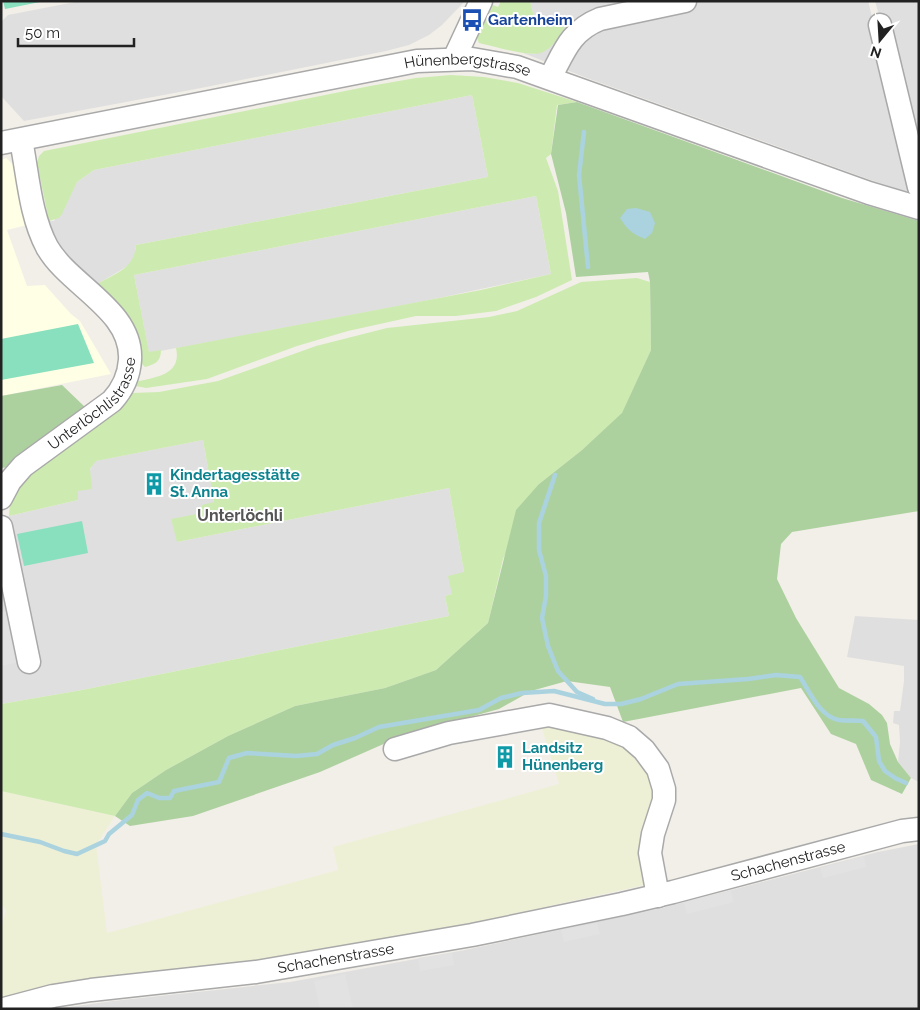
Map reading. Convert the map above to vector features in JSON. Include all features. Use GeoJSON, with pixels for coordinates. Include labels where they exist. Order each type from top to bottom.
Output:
{"type":"FeatureCollection","features":[{"type":"Feature","properties":{"kind":"street"},"geometry":{"type":"LineString","coordinates":[[454,59],[481,1]]}},
{"type":"Feature","properties":{"kind":"street"},"geometry":{"type":"LineString","coordinates":[[550,78],[568,44],[579,29],[589,23],[682,2]]}},
{"type":"Feature","properties":{"kind":"street"},"geometry":{"type":"LineString","coordinates":[[880,25],[919,187]]}},
{"type":"Feature","properties":{"kind":"street","name":"Hünenbergstrasse"},"geometry":{"type":"LineString","coordinates":[[11,141],[417,61],[472,59],[517,67],[862,190],[919,208]]}},
{"type":"Feature","properties":{"kind":"street","name":"Unterlöchlistrasse"},"geometry":{"type":"LineString","coordinates":[[1,498],[10,481],[23,466],[112,401],[122,390],[131,353],[127,335],[119,322],[59,263],[48,247],[40,231],[11,141]]}},
{"type":"Feature","properties":{"kind":"street"},"geometry":{"type":"LineString","coordinates":[[1,527],[28,662]]}},
{"type":"Feature","properties":{"kind":"street"},"geometry":{"type":"LineString","coordinates":[[395,749],[449,733],[549,715],[607,728],[629,737],[644,750],[658,769],[664,789],[664,800],[653,834],[650,853],[658,896]]}},
{"type":"Feature","properties":{"kind":"street","name":"Schachenstrasse"},"geometry":{"type":"LineString","coordinates":[[12,1007],[53,996],[256,972],[472,934],[658,896],[919,829]]}},
{"type":"Feature","properties":{"kind":"shaded area"},"geometry":{"type":"Polygon","coordinates":[[[80,1],[465,1],[442,25],[429,35],[409,45],[201,88],[24,121],[1,96],[1,22],[8,15],[80,1]]]}},
{"type":"Feature","properties":{"kind":"shaded area"},"geometry":{"type":"Polygon","coordinates":[[[530,1],[868,1],[888,80],[911,191],[904,191],[871,180],[587,78],[523,53],[535,54],[554,22],[536,26],[530,1]]]}},
{"type":"Feature","properties":{"kind":"shaded area"},"geometry":{"type":"Polygon","coordinates":[[[875,1],[919,1],[919,164],[882,26],[875,1]]]}},
{"type":"Feature","properties":{"kind":"shaded area"},"geometry":{"type":"Polygon","coordinates":[[[472,95],[488,177],[136,245],[131,264],[97,286],[63,250],[50,225],[49,221],[54,221],[77,182],[94,170],[472,95]]]}},
{"type":"Feature","properties":{"kind":"shaded area"},"geometry":{"type":"Polygon","coordinates":[[[6,158],[15,166],[31,224],[7,230],[27,286],[45,285],[71,314],[80,321],[111,374],[1,396],[1,160],[6,158]]]}},
{"type":"Feature","properties":{"kind":"shaded area"},"geometry":{"type":"Polygon","coordinates":[[[536,196],[551,274],[425,301],[149,353],[134,275],[536,196]]]}},
{"type":"Feature","properties":{"kind":"shaded area"},"geometry":{"type":"Polygon","coordinates":[[[203,440],[214,502],[177,542],[449,488],[464,572],[452,594],[445,596],[449,616],[82,690],[1,704],[1,597],[7,596],[1,520],[9,516],[78,500],[78,491],[95,461],[203,440]]]}},
{"type":"Feature","properties":{"kind":"shaded area"},"geometry":{"type":"Polygon","coordinates":[[[10,610],[21,662],[1,666],[1,612],[10,610]]]}},
{"type":"Feature","properties":{"kind":"shaded area"},"geometry":{"type":"Polygon","coordinates":[[[855,616],[919,620],[919,782],[911,778],[898,762],[899,725],[893,723],[894,711],[900,711],[904,666],[847,657],[855,616]]]}},
{"type":"Feature","properties":{"kind":"shaded area"},"geometry":{"type":"Polygon","coordinates":[[[539,719],[615,734],[657,775],[649,827],[641,829],[640,834],[646,838],[649,884],[476,922],[396,936],[396,941],[1,1001],[1,930],[6,910],[1,904],[1,791],[115,816],[96,845],[107,933],[338,870],[333,847],[559,784],[539,719]]]}},
{"type":"Feature","properties":{"kind":"shaded area"},"geometry":{"type":"Polygon","coordinates":[[[919,844],[919,1009],[55,1009],[290,982],[465,950],[662,908],[878,852],[919,844]]]}},
{"type":"Feature","properties":{"kind":"shaded area"},"geometry":{"type":"Polygon","coordinates":[[[864,856],[866,867],[823,878],[820,868],[864,856]]]}},
{"type":"Feature","properties":{"kind":"shaded area"},"geometry":{"type":"Polygon","coordinates":[[[731,891],[734,902],[687,914],[684,902],[731,891]]]}},
{"type":"Feature","properties":{"kind":"shaded area"},"geometry":{"type":"Polygon","coordinates":[[[597,923],[600,934],[564,942],[561,930],[597,923]]]}},
{"type":"Feature","properties":{"kind":"shaded area"},"geometry":{"type":"Polygon","coordinates":[[[452,953],[454,965],[420,971],[418,958],[452,953]]]}},
{"type":"Feature","properties":{"kind":"shaded area"},"geometry":{"type":"Polygon","coordinates":[[[345,974],[353,1009],[320,1009],[314,981],[345,974]]]}},
{"type":"Feature","properties":{"kind":"green space"},"geometry":{"type":"Polygon","coordinates":[[[3,1],[45,1],[5,9],[3,1]]]}},
{"type":"Feature","properties":{"kind":"green space"},"geometry":{"type":"Polygon","coordinates":[[[501,1],[530,1],[536,25],[554,22],[565,27],[552,45],[541,53],[528,54],[479,43],[477,38],[493,5],[498,7],[501,1]]]}},
{"type":"Feature","properties":{"kind":"green space"},"geometry":{"type":"Polygon","coordinates":[[[451,75],[484,77],[518,83],[577,102],[557,105],[551,154],[546,158],[558,191],[572,280],[536,297],[496,311],[456,316],[416,316],[348,331],[297,346],[207,379],[146,388],[136,386],[136,382],[159,376],[171,369],[177,357],[176,348],[481,290],[551,274],[536,196],[134,275],[149,352],[161,350],[157,362],[145,367],[140,362],[141,351],[138,337],[97,286],[128,264],[135,253],[136,245],[488,177],[472,95],[94,170],[77,182],[59,218],[49,221],[37,163],[39,156],[44,151],[370,86],[416,78],[451,75]]]}},
{"type":"Feature","properties":{"kind":"green space"},"geometry":{"type":"Polygon","coordinates":[[[577,102],[842,198],[919,221],[919,511],[792,532],[781,544],[777,579],[796,618],[839,688],[869,704],[882,715],[887,723],[890,744],[898,762],[911,778],[902,794],[871,780],[856,744],[831,734],[801,688],[623,722],[610,687],[567,681],[531,691],[499,709],[404,735],[320,772],[193,816],[130,826],[115,816],[132,793],[166,770],[228,736],[295,706],[385,688],[436,670],[488,623],[516,510],[539,484],[582,450],[622,413],[651,350],[650,282],[648,272],[576,277],[566,213],[551,154],[558,105],[577,102]]]}},
{"type":"Feature","properties":{"kind":"green space"},"geometry":{"type":"Polygon","coordinates":[[[637,278],[650,282],[651,350],[622,414],[582,450],[539,484],[503,559],[488,623],[436,670],[385,688],[295,706],[228,736],[166,770],[132,793],[115,816],[1,791],[1,704],[82,690],[449,616],[445,596],[452,594],[448,576],[464,572],[449,488],[177,542],[171,519],[202,513],[202,505],[214,502],[203,440],[96,461],[90,469],[92,489],[78,491],[78,500],[9,516],[10,501],[27,475],[122,404],[132,393],[159,392],[218,381],[316,346],[387,328],[489,317],[517,311],[581,282],[637,278]]]}},
{"type":"Feature","properties":{"kind":"green space"},"geometry":{"type":"Polygon","coordinates":[[[78,324],[94,363],[1,380],[1,339],[78,324]]]}},
{"type":"Feature","properties":{"kind":"green space"},"geometry":{"type":"Polygon","coordinates":[[[62,385],[87,409],[10,467],[1,468],[1,396],[62,385]]]}},
{"type":"Feature","properties":{"kind":"green space"},"geometry":{"type":"Polygon","coordinates":[[[82,521],[88,553],[24,566],[17,534],[82,521]]]}},
{"type":"Feature","properties":{"kind":"water"},"geometry":{"type":"Polygon","coordinates":[[[636,208],[650,212],[655,223],[652,233],[645,239],[630,231],[620,218],[627,209],[636,208]]]}},
{"type":"Feature","properties":{"kind":"waterway"},"geometry":{"type":"LineString","coordinates":[[584,132],[579,175],[588,267]]}},
{"type":"Feature","properties":{"kind":"waterway"},"geometry":{"type":"LineString","coordinates":[[555,475],[539,523],[539,550],[546,576],[546,596],[542,618],[548,646],[558,671],[577,692],[593,699]]}},
{"type":"Feature","properties":{"kind":"waterway"},"geometry":{"type":"LineString","coordinates":[[1,834],[40,842],[77,854],[105,841],[109,834],[132,815],[138,800],[147,793],[159,798],[170,798],[174,791],[219,782],[229,758],[247,753],[296,756],[317,754],[333,745],[379,727],[479,710],[501,698],[522,693],[554,691],[605,704],[621,704],[641,699],[678,684],[776,675],[800,677],[816,703],[832,718],[863,721],[876,737],[879,761],[885,771],[906,783]]}},
{"type":"Feature","properties":{"kind":"place","name":"Gartenheim"},"geometry":{"type":"Point","coordinates":[472,20]}},
{"type":"Feature","properties":{"kind":"place","name":"Kindertagesstätte St. Anna"},"geometry":{"type":"Point","coordinates":[154,484]}},
{"type":"Feature","properties":{"kind":"place","name":"Landsitz Hünenberg"},"geometry":{"type":"Point","coordinates":[505,757]}},
{"type":"Feature","properties":{"kind":"district","name":"Unterlöchli"},"geometry":{"type":"Point","coordinates":[240,515]}}]}
